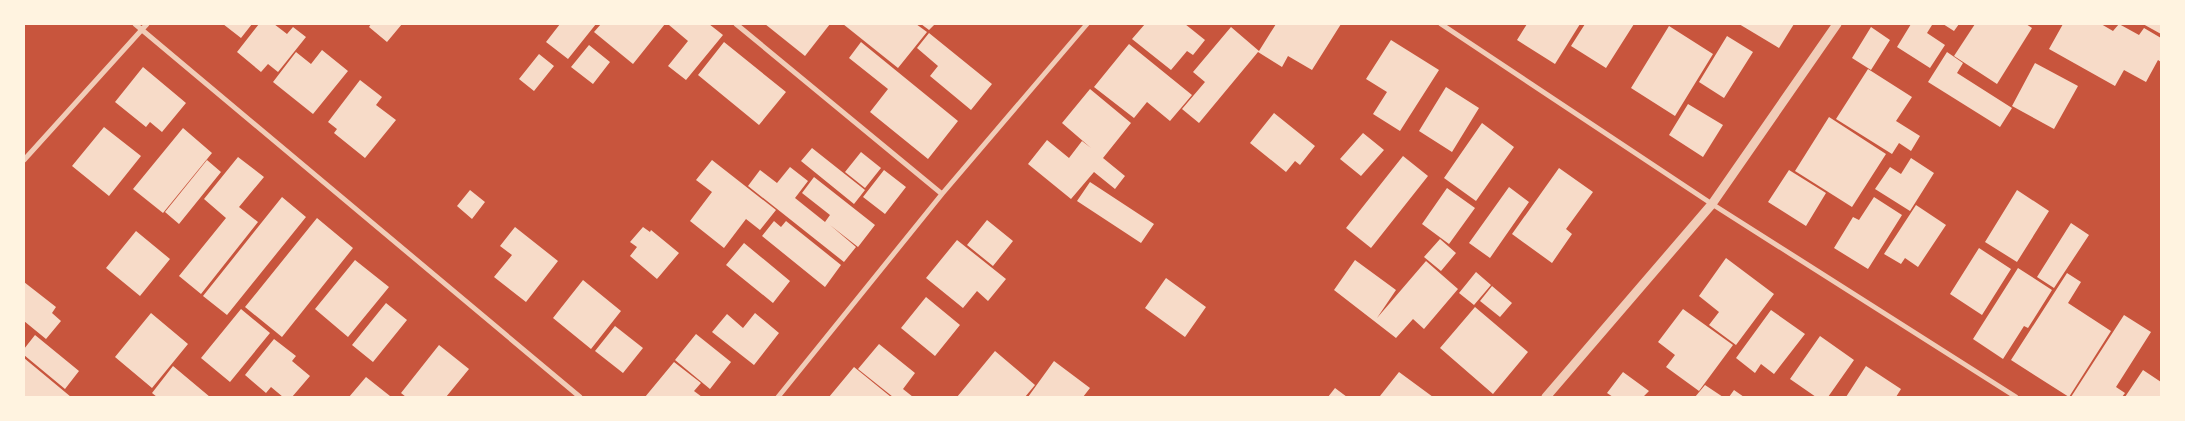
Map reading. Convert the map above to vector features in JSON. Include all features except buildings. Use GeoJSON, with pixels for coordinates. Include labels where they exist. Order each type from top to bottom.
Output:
{"type":"FeatureCollection","features":[{"type":"Feature","properties":{"kind":"street"},"geometry":{"type":"LineString","coordinates":[[135,24],[206,81],[580,397]]}},
{"type":"Feature","properties":{"kind":"street"},"geometry":{"type":"LineString","coordinates":[[24,160],[147,24]]}},
{"type":"Feature","properties":{"kind":"street"},"geometry":{"type":"LineString","coordinates":[[736,24],[942,194]]}},
{"type":"Feature","properties":{"kind":"street"},"geometry":{"type":"LineString","coordinates":[[778,397],[942,194],[1087,24]]}},
{"type":"Feature","properties":{"kind":"street"},"geometry":{"type":"LineString","coordinates":[[1441,24],[1712,204],[2016,397]]}},
{"type":"Feature","properties":{"kind":"street"},"geometry":{"type":"LineString","coordinates":[[1546,397],[1712,204],[1837,24]]}}]}
